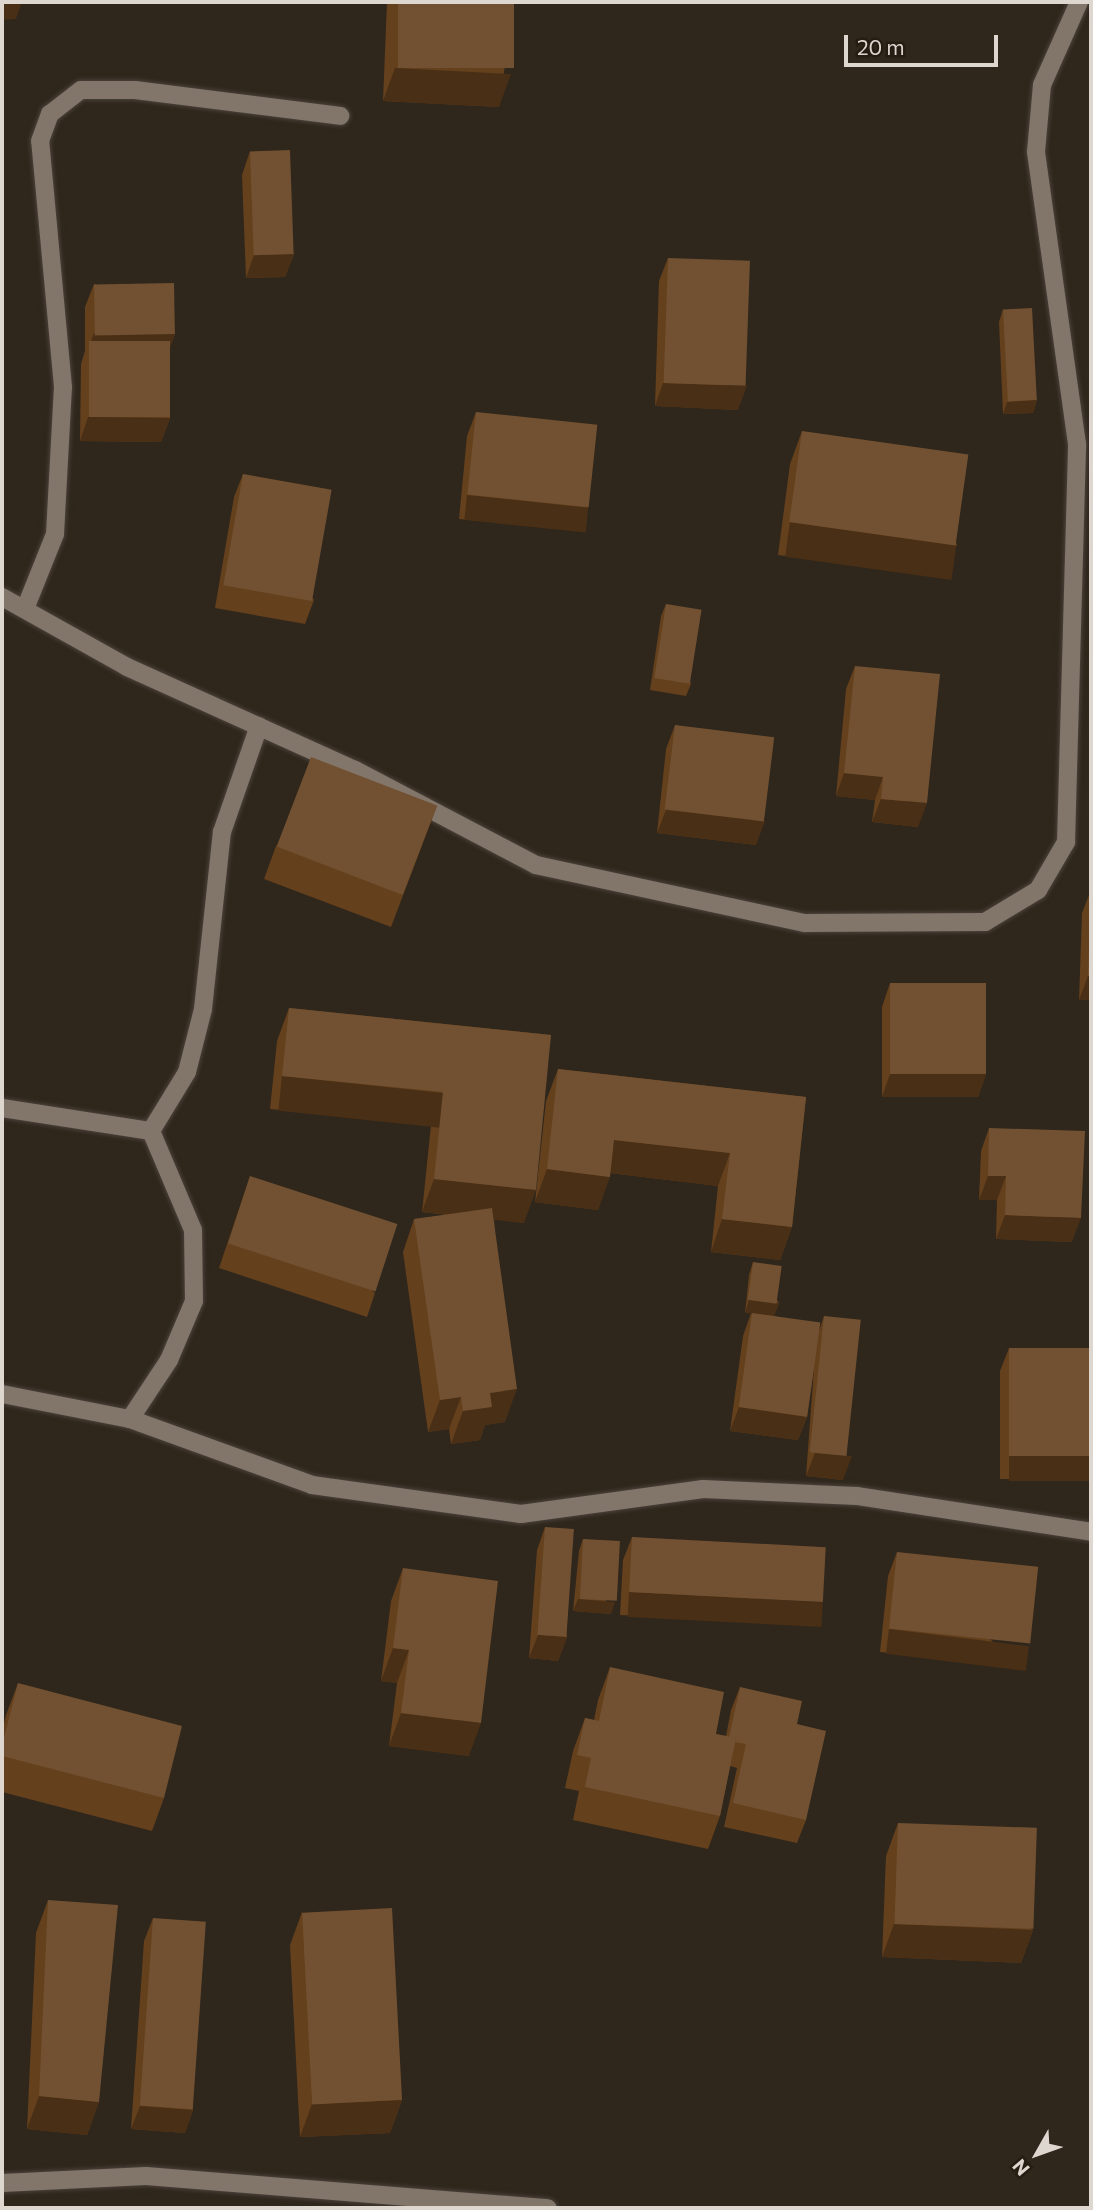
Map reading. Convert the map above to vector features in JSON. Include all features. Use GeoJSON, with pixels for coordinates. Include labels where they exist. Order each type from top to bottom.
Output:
{"type":"FeatureCollection","features":[{"type":"Feature","properties":{"kind":"street"},"geometry":{"type":"LineString","coordinates":[[2,597],[139,673],[259,726],[536,865],[805,923],[875,925],[985,922],[1038,890],[1066,842],[1077,444],[1036,152],[1042,85],[1079,2]]}},
{"type":"Feature","properties":{"kind":"street"},"geometry":{"type":"LineString","coordinates":[[25,609],[55,534],[64,387],[40,141],[50,114],[81,90],[135,90],[340,116]]}},
{"type":"Feature","properties":{"kind":"street"},"geometry":{"type":"LineString","coordinates":[[151,1131],[187,1072],[203,1009],[222,832],[259,726]]}},
{"type":"Feature","properties":{"kind":"street"},"geometry":{"type":"LineString","coordinates":[[2,1108],[151,1131]]}},
{"type":"Feature","properties":{"kind":"street"},"geometry":{"type":"LineString","coordinates":[[130,1419],[169,1360],[194,1301],[193,1230],[151,1131]]}},
{"type":"Feature","properties":{"kind":"street"},"geometry":{"type":"LineString","coordinates":[[2,1394],[130,1419],[312,1485],[521,1514],[703,1489],[857,1496],[1091,1532]]}},
{"type":"Feature","properties":{"kind":"street"},"geometry":{"type":"LineString","coordinates":[[2,2183],[146,2176],[548,2208]]}},
{"type":"Feature","properties":{"kind":"building"},"geometry":{"type":"Polygon","coordinates":[[[398,2],[514,2],[514,68],[398,68],[398,2]]]}},
{"type":"Feature","properties":{"kind":"building"},"geometry":{"type":"Polygon","coordinates":[[[290,150],[294,254],[254,255],[250,151],[290,150]]]}},
{"type":"Feature","properties":{"kind":"building"},"geometry":{"type":"Polygon","coordinates":[[[668,258],[750,261],[746,386],[664,383],[668,258]]]}},
{"type":"Feature","properties":{"kind":"building"},"geometry":{"type":"Polygon","coordinates":[[[174,283],[175,334],[95,335],[94,284],[174,283]]]}},
{"type":"Feature","properties":{"kind":"building"},"geometry":{"type":"Polygon","coordinates":[[[1032,308],[1037,400],[1008,401],[1003,310],[1032,308]]]}},
{"type":"Feature","properties":{"kind":"building"},"geometry":{"type":"Polygon","coordinates":[[[89,341],[170,341],[170,417],[89,417],[89,341]]]}},
{"type":"Feature","properties":{"kind":"building"},"geometry":{"type":"Polygon","coordinates":[[[476,412],[597,425],[589,507],[467,495],[476,412]]]}},
{"type":"Feature","properties":{"kind":"building"},"geometry":{"type":"Polygon","coordinates":[[[802,431],[968,454],[956,545],[789,522],[802,431]]]}},
{"type":"Feature","properties":{"kind":"building"},"geometry":{"type":"Polygon","coordinates":[[[243,474],[332,490],[312,601],[223,585],[243,474]]]}},
{"type":"Feature","properties":{"kind":"building"},"geometry":{"type":"Polygon","coordinates":[[[666,604],[702,610],[690,684],[654,678],[666,604]]]}},
{"type":"Feature","properties":{"kind":"building"},"geometry":{"type":"Polygon","coordinates":[[[855,666],[940,674],[927,803],[881,799],[883,777],[844,773],[855,666]]]}},
{"type":"Feature","properties":{"kind":"building"},"geometry":{"type":"Polygon","coordinates":[[[675,725],[774,737],[764,822],[665,809],[675,725]]]}},
{"type":"Feature","properties":{"kind":"building"},"geometry":{"type":"Polygon","coordinates":[[[311,757],[437,805],[403,895],[277,847],[311,757]]]}},
{"type":"Feature","properties":{"kind":"building"},"geometry":{"type":"Polygon","coordinates":[[[1091,890],[1091,976],[1088,976],[1091,890]]]}},
{"type":"Feature","properties":{"kind":"building"},"geometry":{"type":"Polygon","coordinates":[[[890,983],[986,983],[986,1074],[890,1074],[890,983]]]}},
{"type":"Feature","properties":{"kind":"building"},"geometry":{"type":"Polygon","coordinates":[[[289,1008],[551,1035],[536,1190],[434,1179],[443,1092],[282,1076],[289,1008]]]}},
{"type":"Feature","properties":{"kind":"building"},"geometry":{"type":"Polygon","coordinates":[[[558,1069],[806,1097],[792,1227],[722,1219],[730,1153],[614,1140],[610,1177],[547,1169],[558,1069]]]}},
{"type":"Feature","properties":{"kind":"building"},"geometry":{"type":"Polygon","coordinates":[[[989,1128],[1085,1131],[1081,1218],[1005,1215],[1006,1176],[988,1176],[989,1128]]]}},
{"type":"Feature","properties":{"kind":"building"},"geometry":{"type":"Polygon","coordinates":[[[250,1176],[397,1224],[375,1291],[228,1244],[250,1176]]]}},
{"type":"Feature","properties":{"kind":"building"},"geometry":{"type":"Polygon","coordinates":[[[492,1208],[517,1389],[490,1393],[492,1407],[463,1411],[461,1397],[440,1400],[414,1219],[492,1208]]]}},
{"type":"Feature","properties":{"kind":"building"},"geometry":{"type":"Polygon","coordinates":[[[753,1262],[782,1266],[776,1304],[748,1300],[753,1262]]]}},
{"type":"Feature","properties":{"kind":"building"},"geometry":{"type":"Polygon","coordinates":[[[752,1313],[820,1323],[807,1417],[739,1407],[752,1313]]]}},
{"type":"Feature","properties":{"kind":"building"},"geometry":{"type":"Polygon","coordinates":[[[824,1316],[861,1320],[846,1456],[810,1452],[824,1316]]]}},
{"type":"Feature","properties":{"kind":"building"},"geometry":{"type":"Polygon","coordinates":[[[1009,1348],[1091,1348],[1091,1456],[1009,1456],[1009,1348]]]}},
{"type":"Feature","properties":{"kind":"building"},"geometry":{"type":"Polygon","coordinates":[[[545,1527],[574,1529],[566,1637],[537,1635],[545,1527]]]}},
{"type":"Feature","properties":{"kind":"building"},"geometry":{"type":"Polygon","coordinates":[[[632,1537],[826,1547],[823,1602],[629,1592],[632,1537]]]}},
{"type":"Feature","properties":{"kind":"building"},"geometry":{"type":"Polygon","coordinates":[[[583,1539],[620,1541],[617,1601],[580,1599],[583,1539]]]}},
{"type":"Feature","properties":{"kind":"building"},"geometry":{"type":"Polygon","coordinates":[[[897,1552],[1038,1567],[1030,1643],[889,1629],[897,1552]]]}},
{"type":"Feature","properties":{"kind":"building"},"geometry":{"type":"Polygon","coordinates":[[[403,1568],[498,1581],[481,1723],[401,1713],[409,1650],[393,1648],[403,1568]]]}},
{"type":"Feature","properties":{"kind":"building"},"geometry":{"type":"Polygon","coordinates":[[[610,1667],[724,1692],[716,1734],[736,1738],[720,1816],[585,1787],[591,1758],[577,1755],[585,1718],[599,1721],[610,1667]]]}},
{"type":"Feature","properties":{"kind":"building"},"geometry":{"type":"Polygon","coordinates":[[[18,1683],[182,1726],[164,1798],[2,1756],[2,1745],[18,1683]]]}},
{"type":"Feature","properties":{"kind":"building"},"geometry":{"type":"Polygon","coordinates":[[[740,1687],[802,1701],[797,1724],[826,1731],[806,1820],[733,1803],[746,1744],[735,1742],[736,1738],[729,1737],[740,1687]]]}},
{"type":"Feature","properties":{"kind":"building"},"geometry":{"type":"Polygon","coordinates":[[[898,1823],[1037,1828],[1033,1929],[894,1924],[898,1823]]]}},
{"type":"Feature","properties":{"kind":"building"},"geometry":{"type":"Polygon","coordinates":[[[48,1900],[118,1905],[99,2102],[39,2096],[48,1900]]]}},
{"type":"Feature","properties":{"kind":"building"},"geometry":{"type":"Polygon","coordinates":[[[392,1908],[402,2100],[312,2104],[302,1913],[392,1908]]]}},
{"type":"Feature","properties":{"kind":"building"},"geometry":{"type":"Polygon","coordinates":[[[153,1918],[206,1922],[193,2109],[140,2106],[153,1918]]]}}]}
